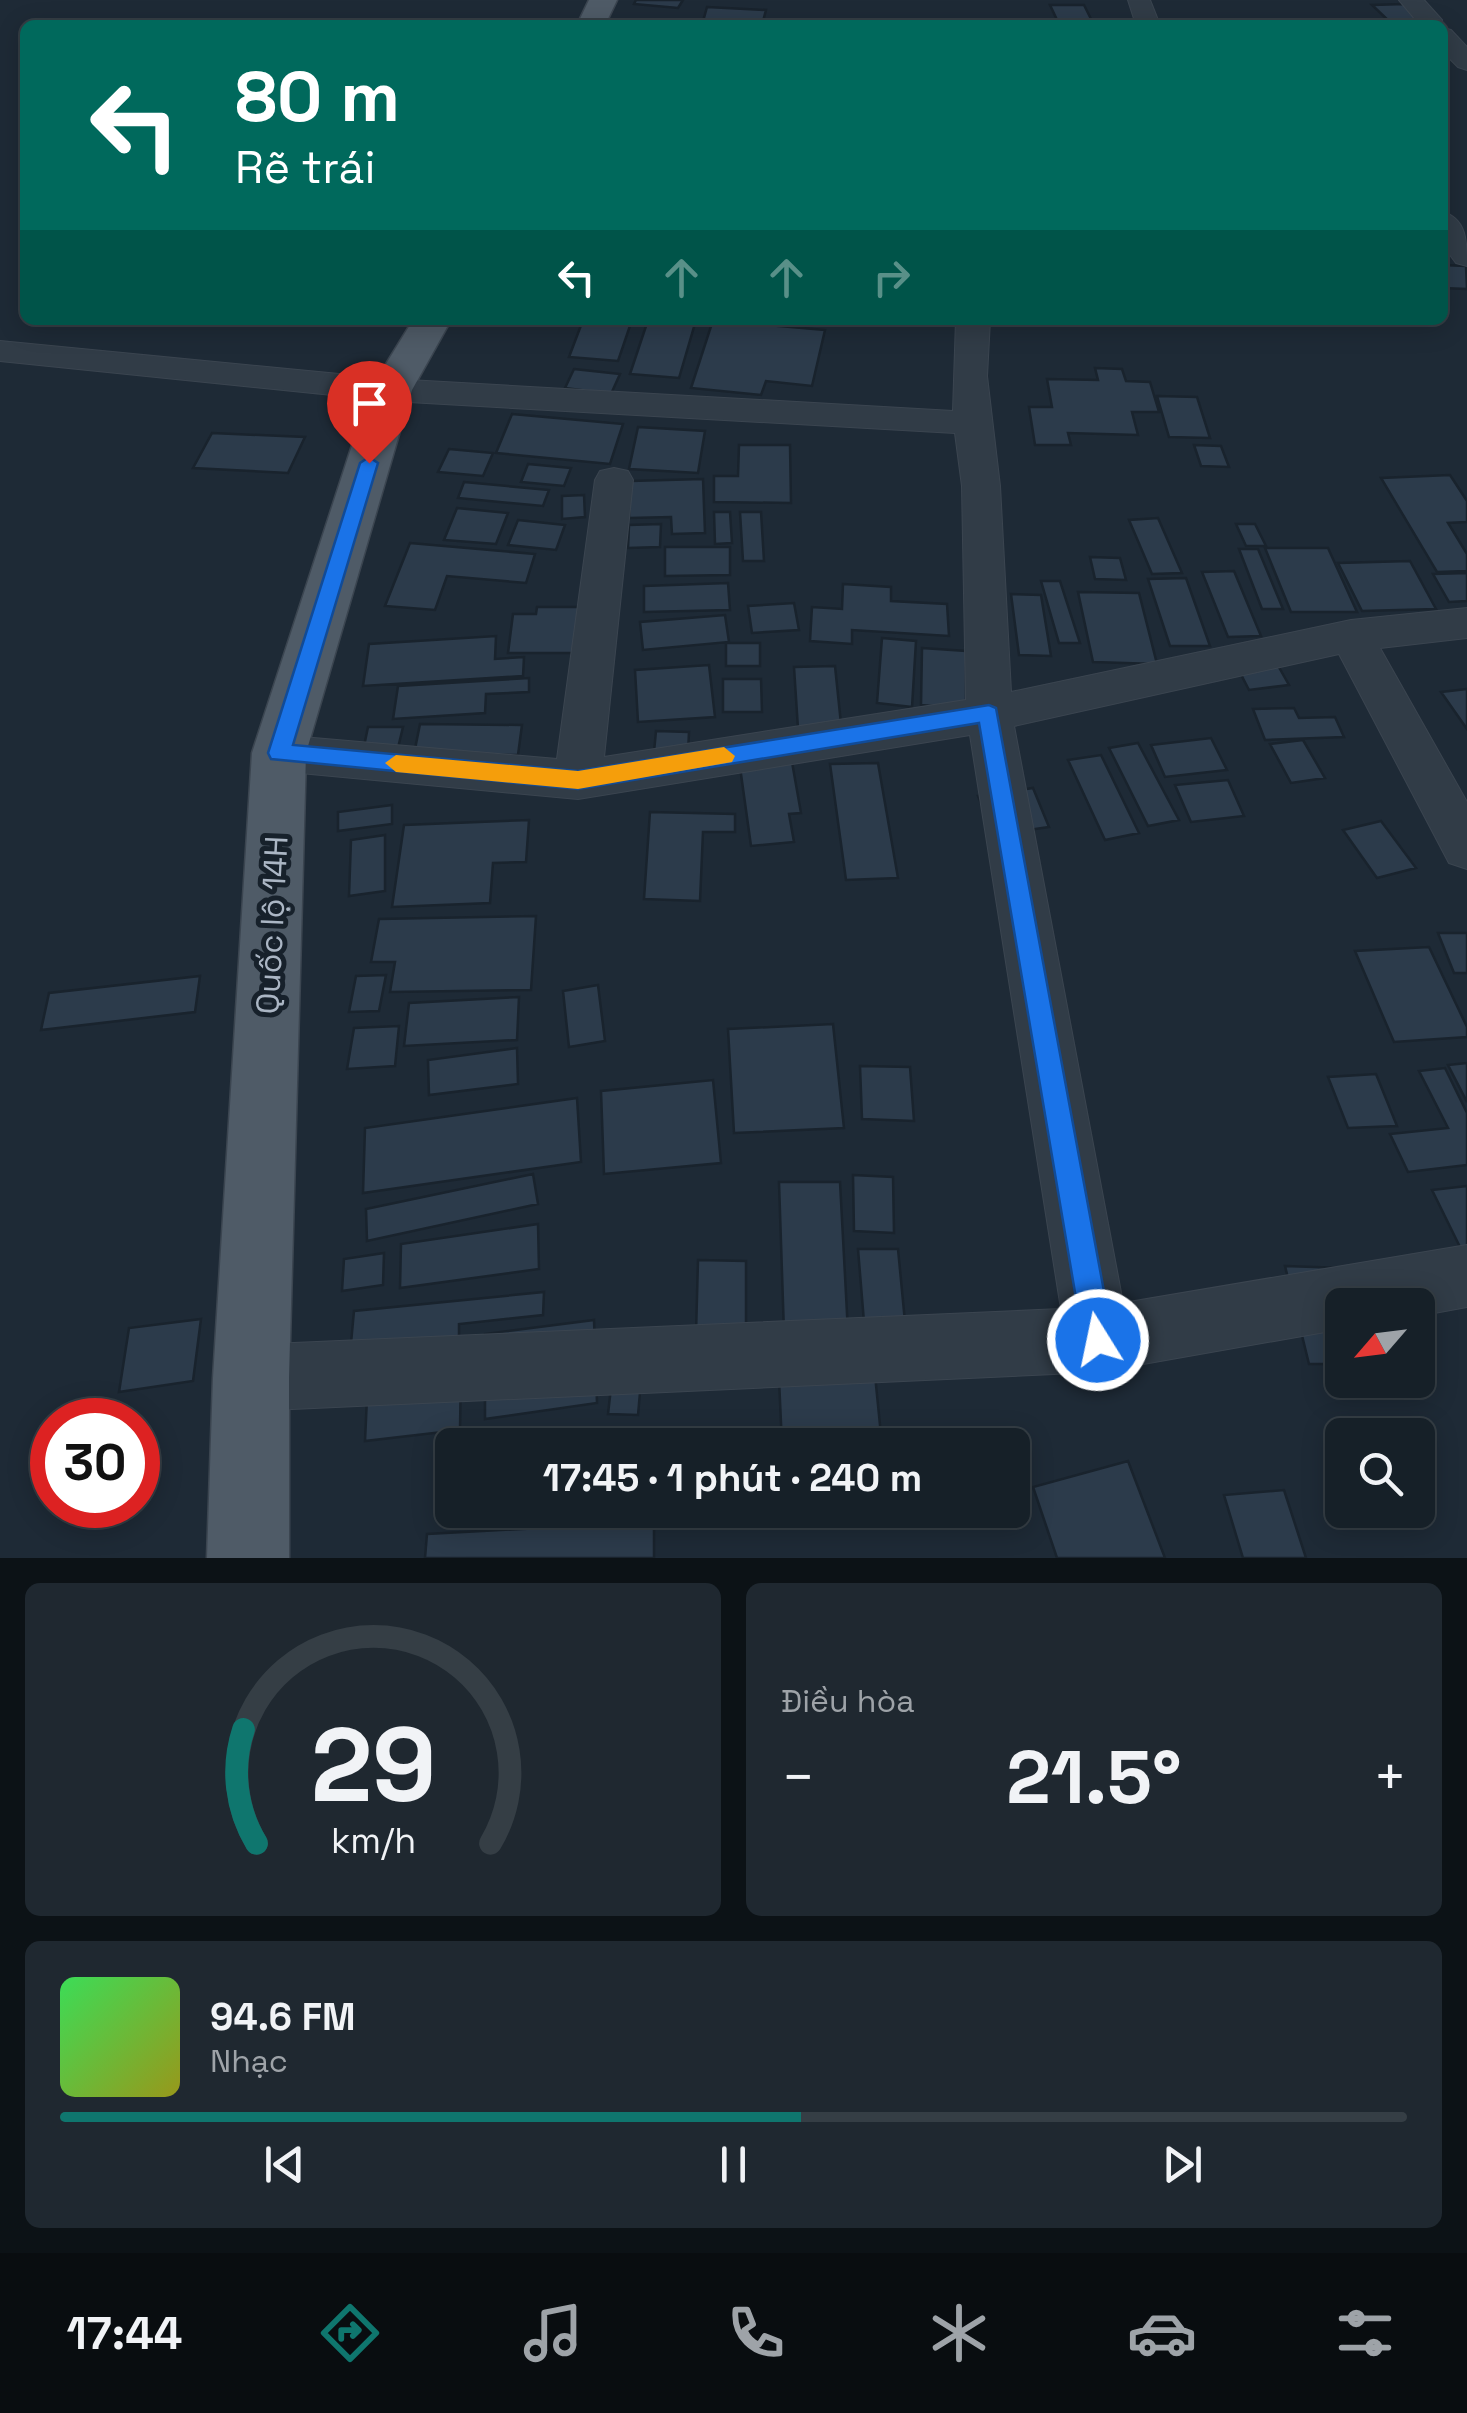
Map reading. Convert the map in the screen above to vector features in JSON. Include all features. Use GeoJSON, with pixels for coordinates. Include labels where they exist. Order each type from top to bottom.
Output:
{"type":"FeatureCollection","features":[{"type":"Feature","properties":{"kind":"main road","name":"Quốc lộ 14H"},"geometry":{"type":"LineString","coordinates":[[248,1558],[251,1378],[279,753],[391,390],[429,325]]}},
{"type":"Feature","properties":{"kind":"street"},"geometry":{"type":"LineString","coordinates":[[1411,0],[1429,20]]}},
{"type":"Feature","properties":{"kind":"street"},"geometry":{"type":"LineString","coordinates":[[1448,41],[1467,62]]}},
{"type":"Feature","properties":{"kind":"street"},"geometry":{"type":"LineString","coordinates":[[1448,229],[1467,256]]}},
{"type":"Feature","properties":{"kind":"street"},"geometry":{"type":"LineString","coordinates":[[973,325],[972,423],[980,486],[989,714],[1098,1340]]}},
{"type":"Feature","properties":{"kind":"street"},"geometry":{"type":"LineString","coordinates":[[0,351],[391,390],[972,423]]}},
{"type":"Feature","properties":{"kind":"street"},"geometry":{"type":"LineString","coordinates":[[578,780],[614,480]]}},
{"type":"Feature","properties":{"kind":"street"},"geometry":{"type":"LineString","coordinates":[[279,753],[578,780],[989,714],[1351,636],[1467,623]]}},
{"type":"Feature","properties":{"kind":"street"},"geometry":{"type":"LineString","coordinates":[[1351,636],[1467,848]]}},
{"type":"Feature","properties":{"kind":"street"},"geometry":{"type":"LineString","coordinates":[[251,1378],[1098,1340],[1467,1276]]}},
{"type":"Feature","properties":{"kind":"building"},"geometry":{"type":"Polygon","coordinates":[[[636,0],[683,0],[678,8],[634,4],[636,0]]]}},
{"type":"Feature","properties":{"kind":"building"},"geometry":{"type":"Polygon","coordinates":[[[1405,4],[1423,20],[1388,20],[1372,5],[1405,4]]]}},
{"type":"Feature","properties":{"kind":"building"},"geometry":{"type":"Polygon","coordinates":[[[1050,5],[1084,5],[1092,20],[1057,20],[1050,5]]]}},
{"type":"Feature","properties":{"kind":"building"},"geometry":{"type":"Polygon","coordinates":[[[707,7],[766,10],[763,20],[703,20],[707,7]]]}},
{"type":"Feature","properties":{"kind":"building"},"geometry":{"type":"Polygon","coordinates":[[[1448,265],[1466,266],[1467,289],[1448,288],[1448,265]]]}},
{"type":"Feature","properties":{"kind":"building"},"geometry":{"type":"Polygon","coordinates":[[[581,325],[630,325],[618,361],[569,357],[581,325]]]}},
{"type":"Feature","properties":{"kind":"building"},"geometry":{"type":"Polygon","coordinates":[[[646,325],[695,325],[679,378],[630,374],[646,325]]]}},
{"type":"Feature","properties":{"kind":"building"},"geometry":{"type":"Polygon","coordinates":[[[711,325],[825,330],[812,386],[766,381],[761,395],[691,388],[711,325]]]}},
{"type":"Feature","properties":{"kind":"building"},"geometry":{"type":"Polygon","coordinates":[[[1095,368],[1122,369],[1126,381],[1150,382],[1159,412],[1132,412],[1138,435],[1068,433],[1071,445],[1035,445],[1029,407],[1052,407],[1047,379],[1098,380],[1095,368]]]}},
{"type":"Feature","properties":{"kind":"building"},"geometry":{"type":"Polygon","coordinates":[[[574,369],[620,374],[611,394],[565,388],[574,369]]]}},
{"type":"Feature","properties":{"kind":"building"},"geometry":{"type":"Polygon","coordinates":[[[1157,396],[1197,397],[1210,438],[1169,437],[1157,396]]]}},
{"type":"Feature","properties":{"kind":"building"},"geometry":{"type":"Polygon","coordinates":[[[512,414],[623,424],[610,464],[496,453],[512,414]]]}},
{"type":"Feature","properties":{"kind":"building"},"geometry":{"type":"Polygon","coordinates":[[[638,427],[705,431],[698,473],[629,469],[638,427]]]}},
{"type":"Feature","properties":{"kind":"building"},"geometry":{"type":"Polygon","coordinates":[[[212,433],[305,437],[288,473],[193,468],[212,433]]]}},
{"type":"Feature","properties":{"kind":"building"},"geometry":{"type":"Polygon","coordinates":[[[739,445],[790,445],[791,503],[714,502],[714,476],[738,476],[739,445]]]}},
{"type":"Feature","properties":{"kind":"building"},"geometry":{"type":"Polygon","coordinates":[[[1194,445],[1221,446],[1229,467],[1201,466],[1194,445]]]}},
{"type":"Feature","properties":{"kind":"building"},"geometry":{"type":"Polygon","coordinates":[[[449,449],[493,453],[483,476],[438,472],[449,449]]]}},
{"type":"Feature","properties":{"kind":"building"},"geometry":{"type":"Polygon","coordinates":[[[528,464],[571,468],[564,486],[521,482],[528,464]]]}},
{"type":"Feature","properties":{"kind":"building"},"geometry":{"type":"Polygon","coordinates":[[[1450,475],[1467,501],[1467,522],[1448,523],[1467,554],[1467,571],[1437,572],[1381,478],[1450,475]]]}},
{"type":"Feature","properties":{"kind":"building"},"geometry":{"type":"Polygon","coordinates":[[[703,479],[705,533],[672,534],[671,517],[629,518],[630,481],[703,479]]]}},
{"type":"Feature","properties":{"kind":"building"},"geometry":{"type":"Polygon","coordinates":[[[464,482],[549,490],[543,506],[458,498],[464,482]]]}},
{"type":"Feature","properties":{"kind":"building"},"geometry":{"type":"Polygon","coordinates":[[[584,495],[585,517],[562,519],[562,496],[584,495]]]}},
{"type":"Feature","properties":{"kind":"building"},"geometry":{"type":"Polygon","coordinates":[[[457,508],[508,513],[496,544],[444,540],[457,508]]]}},
{"type":"Feature","properties":{"kind":"building"},"geometry":{"type":"Polygon","coordinates":[[[714,512],[730,512],[732,543],[715,544],[714,512]]]}},
{"type":"Feature","properties":{"kind":"building"},"geometry":{"type":"Polygon","coordinates":[[[740,512],[761,512],[764,561],[743,561],[740,512]]]}},
{"type":"Feature","properties":{"kind":"building"},"geometry":{"type":"Polygon","coordinates":[[[1158,518],[1182,573],[1152,574],[1129,520],[1158,518]]]}},
{"type":"Feature","properties":{"kind":"building"},"geometry":{"type":"Polygon","coordinates":[[[518,520],[565,525],[556,550],[508,545],[518,520]]]}},
{"type":"Feature","properties":{"kind":"building"},"geometry":{"type":"Polygon","coordinates":[[[661,524],[660,547],[628,548],[629,525],[661,524]]]}},
{"type":"Feature","properties":{"kind":"building"},"geometry":{"type":"Polygon","coordinates":[[[1236,524],[1255,524],[1266,546],[1246,546],[1236,524]]]}},
{"type":"Feature","properties":{"kind":"building"},"geometry":{"type":"Polygon","coordinates":[[[410,543],[535,554],[526,583],[447,576],[435,610],[385,606],[410,543]]]}},
{"type":"Feature","properties":{"kind":"building"},"geometry":{"type":"Polygon","coordinates":[[[665,547],[730,547],[730,575],[665,576],[665,547]]]}},
{"type":"Feature","properties":{"kind":"building"},"geometry":{"type":"Polygon","coordinates":[[[1265,548],[1328,548],[1357,612],[1291,612],[1265,548]]]}},
{"type":"Feature","properties":{"kind":"building"},"geometry":{"type":"Polygon","coordinates":[[[1239,549],[1258,549],[1283,609],[1262,609],[1239,549]]]}},
{"type":"Feature","properties":{"kind":"building"},"geometry":{"type":"Polygon","coordinates":[[[1090,557],[1120,558],[1126,580],[1095,579],[1090,557]]]}},
{"type":"Feature","properties":{"kind":"building"},"geometry":{"type":"Polygon","coordinates":[[[1410,561],[1436,609],[1362,611],[1338,563],[1410,561]]]}},
{"type":"Feature","properties":{"kind":"building"},"geometry":{"type":"Polygon","coordinates":[[[1234,571],[1261,636],[1228,637],[1202,572],[1234,571]]]}},
{"type":"Feature","properties":{"kind":"building"},"geometry":{"type":"Polygon","coordinates":[[[1467,573],[1467,601],[1449,602],[1433,574],[1467,573]]]}},
{"type":"Feature","properties":{"kind":"building"},"geometry":{"type":"Polygon","coordinates":[[[1186,578],[1210,646],[1170,646],[1148,579],[1186,578]]]}},
{"type":"Feature","properties":{"kind":"building"},"geometry":{"type":"Polygon","coordinates":[[[1041,581],[1060,581],[1080,643],[1059,643],[1041,581]]]}},
{"type":"Feature","properties":{"kind":"building"},"geometry":{"type":"Polygon","coordinates":[[[728,583],[730,610],[644,612],[644,586],[728,583]]]}},
{"type":"Feature","properties":{"kind":"building"},"geometry":{"type":"Polygon","coordinates":[[[843,584],[891,587],[891,601],[947,604],[949,636],[852,630],[852,644],[810,641],[812,607],[842,609],[843,584]]]}},
{"type":"Feature","properties":{"kind":"building"},"geometry":{"type":"Polygon","coordinates":[[[1078,592],[1139,593],[1157,664],[1093,662],[1078,592]]]}},
{"type":"Feature","properties":{"kind":"building"},"geometry":{"type":"Polygon","coordinates":[[[1011,594],[1041,595],[1051,656],[1019,655],[1011,594]]]}},
{"type":"Feature","properties":{"kind":"building"},"geometry":{"type":"Polygon","coordinates":[[[794,603],[799,630],[752,633],[748,606],[794,603]]]}},
{"type":"Feature","properties":{"kind":"building"},"geometry":{"type":"Polygon","coordinates":[[[537,607],[582,607],[578,653],[508,653],[513,614],[536,614],[537,607]]]}},
{"type":"Feature","properties":{"kind":"building"},"geometry":{"type":"Polygon","coordinates":[[[725,615],[729,642],[643,650],[640,622],[725,615]]]}},
{"type":"Feature","properties":{"kind":"building"},"geometry":{"type":"Polygon","coordinates":[[[496,636],[495,659],[524,657],[523,676],[363,686],[369,644],[496,636]]]}},
{"type":"Feature","properties":{"kind":"building"},"geometry":{"type":"Polygon","coordinates":[[[882,638],[916,641],[912,707],[877,703],[882,638]]]}},
{"type":"Feature","properties":{"kind":"building"},"geometry":{"type":"Polygon","coordinates":[[[726,643],[760,643],[760,666],[726,666],[726,643]]]}},
{"type":"Feature","properties":{"kind":"building"},"geometry":{"type":"Polygon","coordinates":[[[922,648],[966,651],[966,709],[921,705],[922,648]]]}},
{"type":"Feature","properties":{"kind":"building"},"geometry":{"type":"Polygon","coordinates":[[[1272,655],[1289,685],[1249,690],[1233,659],[1272,655]]]}},
{"type":"Feature","properties":{"kind":"building"},"geometry":{"type":"Polygon","coordinates":[[[709,665],[715,717],[638,722],[635,670],[709,665]]]}},
{"type":"Feature","properties":{"kind":"building"},"geometry":{"type":"Polygon","coordinates":[[[835,666],[843,743],[799,744],[794,667],[835,666]]]}},
{"type":"Feature","properties":{"kind":"building"},"geometry":{"type":"Polygon","coordinates":[[[529,678],[529,692],[486,694],[485,713],[393,719],[398,686],[529,678]]]}},
{"type":"Feature","properties":{"kind":"building"},"geometry":{"type":"Polygon","coordinates":[[[723,679],[761,679],[762,712],[723,712],[723,679]]]}},
{"type":"Feature","properties":{"kind":"building"},"geometry":{"type":"Polygon","coordinates":[[[1467,689],[1467,729],[1441,692],[1467,689]]]}},
{"type":"Feature","properties":{"kind":"building"},"geometry":{"type":"Polygon","coordinates":[[[1294,708],[1299,718],[1335,717],[1344,737],[1265,740],[1253,709],[1294,708]]]}},
{"type":"Feature","properties":{"kind":"building"},"geometry":{"type":"Polygon","coordinates":[[[420,724],[522,725],[518,755],[414,754],[420,724]]]}},
{"type":"Feature","properties":{"kind":"building"},"geometry":{"type":"Polygon","coordinates":[[[368,727],[403,727],[397,752],[363,751],[368,727]]]}},
{"type":"Feature","properties":{"kind":"building"},"geometry":{"type":"Polygon","coordinates":[[[656,731],[689,732],[688,753],[654,752],[656,731]]]}},
{"type":"Feature","properties":{"kind":"building"},"geometry":{"type":"Polygon","coordinates":[[[1211,738],[1227,770],[1165,777],[1151,745],[1211,738]]]}},
{"type":"Feature","properties":{"kind":"building"},"geometry":{"type":"Polygon","coordinates":[[[1303,740],[1325,778],[1291,783],[1270,744],[1303,740]]]}},
{"type":"Feature","properties":{"kind":"building"},"geometry":{"type":"Polygon","coordinates":[[[1138,743],[1179,820],[1148,826],[1109,748],[1138,743]]]}},
{"type":"Feature","properties":{"kind":"building"},"geometry":{"type":"Polygon","coordinates":[[[1101,755],[1139,833],[1105,840],[1068,760],[1101,755]]]}},
{"type":"Feature","properties":{"kind":"building"},"geometry":{"type":"Polygon","coordinates":[[[792,762],[801,813],[789,814],[794,842],[751,846],[740,767],[792,762]]]}},
{"type":"Feature","properties":{"kind":"building"},"geometry":{"type":"Polygon","coordinates":[[[878,763],[898,878],[846,880],[830,764],[878,763]]]}},
{"type":"Feature","properties":{"kind":"building"},"geometry":{"type":"Polygon","coordinates":[[[1228,780],[1244,816],[1191,822],[1175,785],[1228,780]]]}},
{"type":"Feature","properties":{"kind":"building"},"geometry":{"type":"Polygon","coordinates":[[[1033,788],[1049,827],[994,835],[978,796],[1033,788]]]}},
{"type":"Feature","properties":{"kind":"building"},"geometry":{"type":"Polygon","coordinates":[[[392,805],[392,824],[338,831],[338,812],[392,805]]]}},
{"type":"Feature","properties":{"kind":"building"},"geometry":{"type":"Polygon","coordinates":[[[650,812],[735,814],[735,832],[703,832],[700,901],[644,899],[650,812]]]}},
{"type":"Feature","properties":{"kind":"building"},"geometry":{"type":"Polygon","coordinates":[[[529,820],[526,862],[493,863],[490,903],[392,907],[404,825],[529,820]]]}},
{"type":"Feature","properties":{"kind":"building"},"geometry":{"type":"Polygon","coordinates":[[[1381,821],[1416,868],[1377,878],[1343,830],[1381,821]]]}},
{"type":"Feature","properties":{"kind":"building"},"geometry":{"type":"Polygon","coordinates":[[[385,835],[385,891],[349,896],[351,840],[385,835]]]}},
{"type":"Feature","properties":{"kind":"building"},"geometry":{"type":"Polygon","coordinates":[[[536,916],[531,990],[390,992],[395,962],[371,962],[379,919],[536,916]]]}},
{"type":"Feature","properties":{"kind":"building"},"geometry":{"type":"Polygon","coordinates":[[[1438,933],[1467,933],[1467,973],[1454,973],[1438,933]]]}},
{"type":"Feature","properties":{"kind":"building"},"geometry":{"type":"Polygon","coordinates":[[[1429,947],[1467,1027],[1467,1037],[1394,1042],[1355,951],[1429,947]]]}},
{"type":"Feature","properties":{"kind":"building"},"geometry":{"type":"Polygon","coordinates":[[[386,975],[379,1011],[349,1012],[356,976],[386,975]]]}},
{"type":"Feature","properties":{"kind":"building"},"geometry":{"type":"Polygon","coordinates":[[[200,976],[195,1012],[41,1030],[49,993],[200,976]]]}},
{"type":"Feature","properties":{"kind":"building"},"geometry":{"type":"Polygon","coordinates":[[[598,985],[605,1041],[569,1047],[563,991],[598,985]]]}},
{"type":"Feature","properties":{"kind":"building"},"geometry":{"type":"Polygon","coordinates":[[[519,997],[517,1040],[404,1046],[409,1003],[519,997]]]}},
{"type":"Feature","properties":{"kind":"building"},"geometry":{"type":"Polygon","coordinates":[[[833,1024],[844,1128],[734,1133],[728,1029],[833,1024]]]}},
{"type":"Feature","properties":{"kind":"building"},"geometry":{"type":"Polygon","coordinates":[[[399,1026],[395,1066],[347,1069],[354,1028],[399,1026]]]}},
{"type":"Feature","properties":{"kind":"building"},"geometry":{"type":"Polygon","coordinates":[[[517,1048],[518,1084],[429,1095],[428,1060],[517,1048]]]}},
{"type":"Feature","properties":{"kind":"building"},"geometry":{"type":"Polygon","coordinates":[[[1467,1063],[1467,1102],[1448,1065],[1467,1063]]]}},
{"type":"Feature","properties":{"kind":"building"},"geometry":{"type":"Polygon","coordinates":[[[860,1066],[910,1067],[914,1121],[862,1119],[860,1066]]]}},
{"type":"Feature","properties":{"kind":"building"},"geometry":{"type":"Polygon","coordinates":[[[1445,1068],[1467,1113],[1467,1165],[1408,1172],[1390,1134],[1448,1128],[1419,1071],[1445,1068]]]}},
{"type":"Feature","properties":{"kind":"building"},"geometry":{"type":"Polygon","coordinates":[[[1376,1074],[1397,1126],[1348,1128],[1328,1077],[1376,1074]]]}},
{"type":"Feature","properties":{"kind":"building"},"geometry":{"type":"Polygon","coordinates":[[[713,1080],[721,1163],[604,1174],[601,1091],[713,1080]]]}},
{"type":"Feature","properties":{"kind":"building"},"geometry":{"type":"Polygon","coordinates":[[[577,1098],[581,1162],[363,1193],[365,1128],[577,1098]]]}},
{"type":"Feature","properties":{"kind":"building"},"geometry":{"type":"Polygon","coordinates":[[[533,1174],[538,1204],[367,1241],[366,1209],[533,1174]]]}},
{"type":"Feature","properties":{"kind":"building"},"geometry":{"type":"Polygon","coordinates":[[[853,1175],[893,1177],[894,1233],[854,1231],[853,1175]]]}},
{"type":"Feature","properties":{"kind":"building"},"geometry":{"type":"Polygon","coordinates":[[[779,1182],[840,1182],[848,1332],[784,1333],[779,1182]]]}},
{"type":"Feature","properties":{"kind":"building"},"geometry":{"type":"Polygon","coordinates":[[[1467,1186],[1467,1246],[1460,1247],[1432,1190],[1467,1186]]]}},
{"type":"Feature","properties":{"kind":"building"},"geometry":{"type":"Polygon","coordinates":[[[538,1224],[539,1269],[400,1288],[401,1244],[538,1224]]]}},
{"type":"Feature","properties":{"kind":"building"},"geometry":{"type":"Polygon","coordinates":[[[858,1249],[898,1249],[905,1322],[864,1322],[858,1249]]]}},
{"type":"Feature","properties":{"kind":"building"},"geometry":{"type":"Polygon","coordinates":[[[384,1253],[383,1285],[342,1291],[344,1259],[384,1253]]]}},
{"type":"Feature","properties":{"kind":"building"},"geometry":{"type":"Polygon","coordinates":[[[698,1260],[746,1261],[746,1334],[696,1334],[698,1260]]]}},
{"type":"Feature","properties":{"kind":"building"},"geometry":{"type":"Polygon","coordinates":[[[1285,1266],[1343,1268],[1349,1288],[1325,1288],[1325,1364],[1309,1364],[1285,1266]]]}},
{"type":"Feature","properties":{"kind":"building"},"geometry":{"type":"Polygon","coordinates":[[[544,1292],[543,1315],[459,1324],[459,1344],[350,1354],[354,1311],[544,1292]]]}},
{"type":"Feature","properties":{"kind":"building"},"geometry":{"type":"Polygon","coordinates":[[[201,1319],[193,1381],[119,1392],[129,1328],[201,1319]]]}},
{"type":"Feature","properties":{"kind":"building"},"geometry":{"type":"Polygon","coordinates":[[[594,1320],[597,1403],[485,1419],[485,1334],[594,1320]]]}},
{"type":"Feature","properties":{"kind":"building"},"geometry":{"type":"Polygon","coordinates":[[[617,1335],[645,1336],[638,1415],[608,1414],[617,1335]]]}},
{"type":"Feature","properties":{"kind":"building"},"geometry":{"type":"Polygon","coordinates":[[[461,1366],[460,1428],[435,1428],[435,1433],[365,1441],[368,1376],[461,1366]]]}},
{"type":"Feature","properties":{"kind":"building"},"geometry":{"type":"Polygon","coordinates":[[[875,1375],[880,1428],[781,1428],[779,1379],[875,1375]]]}},
{"type":"Feature","properties":{"kind":"building"},"geometry":{"type":"Polygon","coordinates":[[[1128,1461],[1165,1558],[1057,1558],[1033,1487],[1128,1461]]]}},
{"type":"Feature","properties":{"kind":"building"},"geometry":{"type":"Polygon","coordinates":[[[1284,1490],[1306,1558],[1243,1558],[1224,1495],[1284,1490]]]}},
{"type":"Feature","properties":{"kind":"building"},"geometry":{"type":"Polygon","coordinates":[[[654,1528],[654,1558],[425,1558],[427,1534],[654,1528]]]}},
{"type":"Feature","properties":{"kind":"slow traffic"},"geometry":{"type":"LineString","coordinates":[[396,763],[578,780],[724,756]]}},
{"type":"Feature","properties":{"kind":"route"},"geometry":{"type":"LineString","coordinates":[[369,463],[279,753],[578,780],[989,714],[1098,1340]]}}]}
